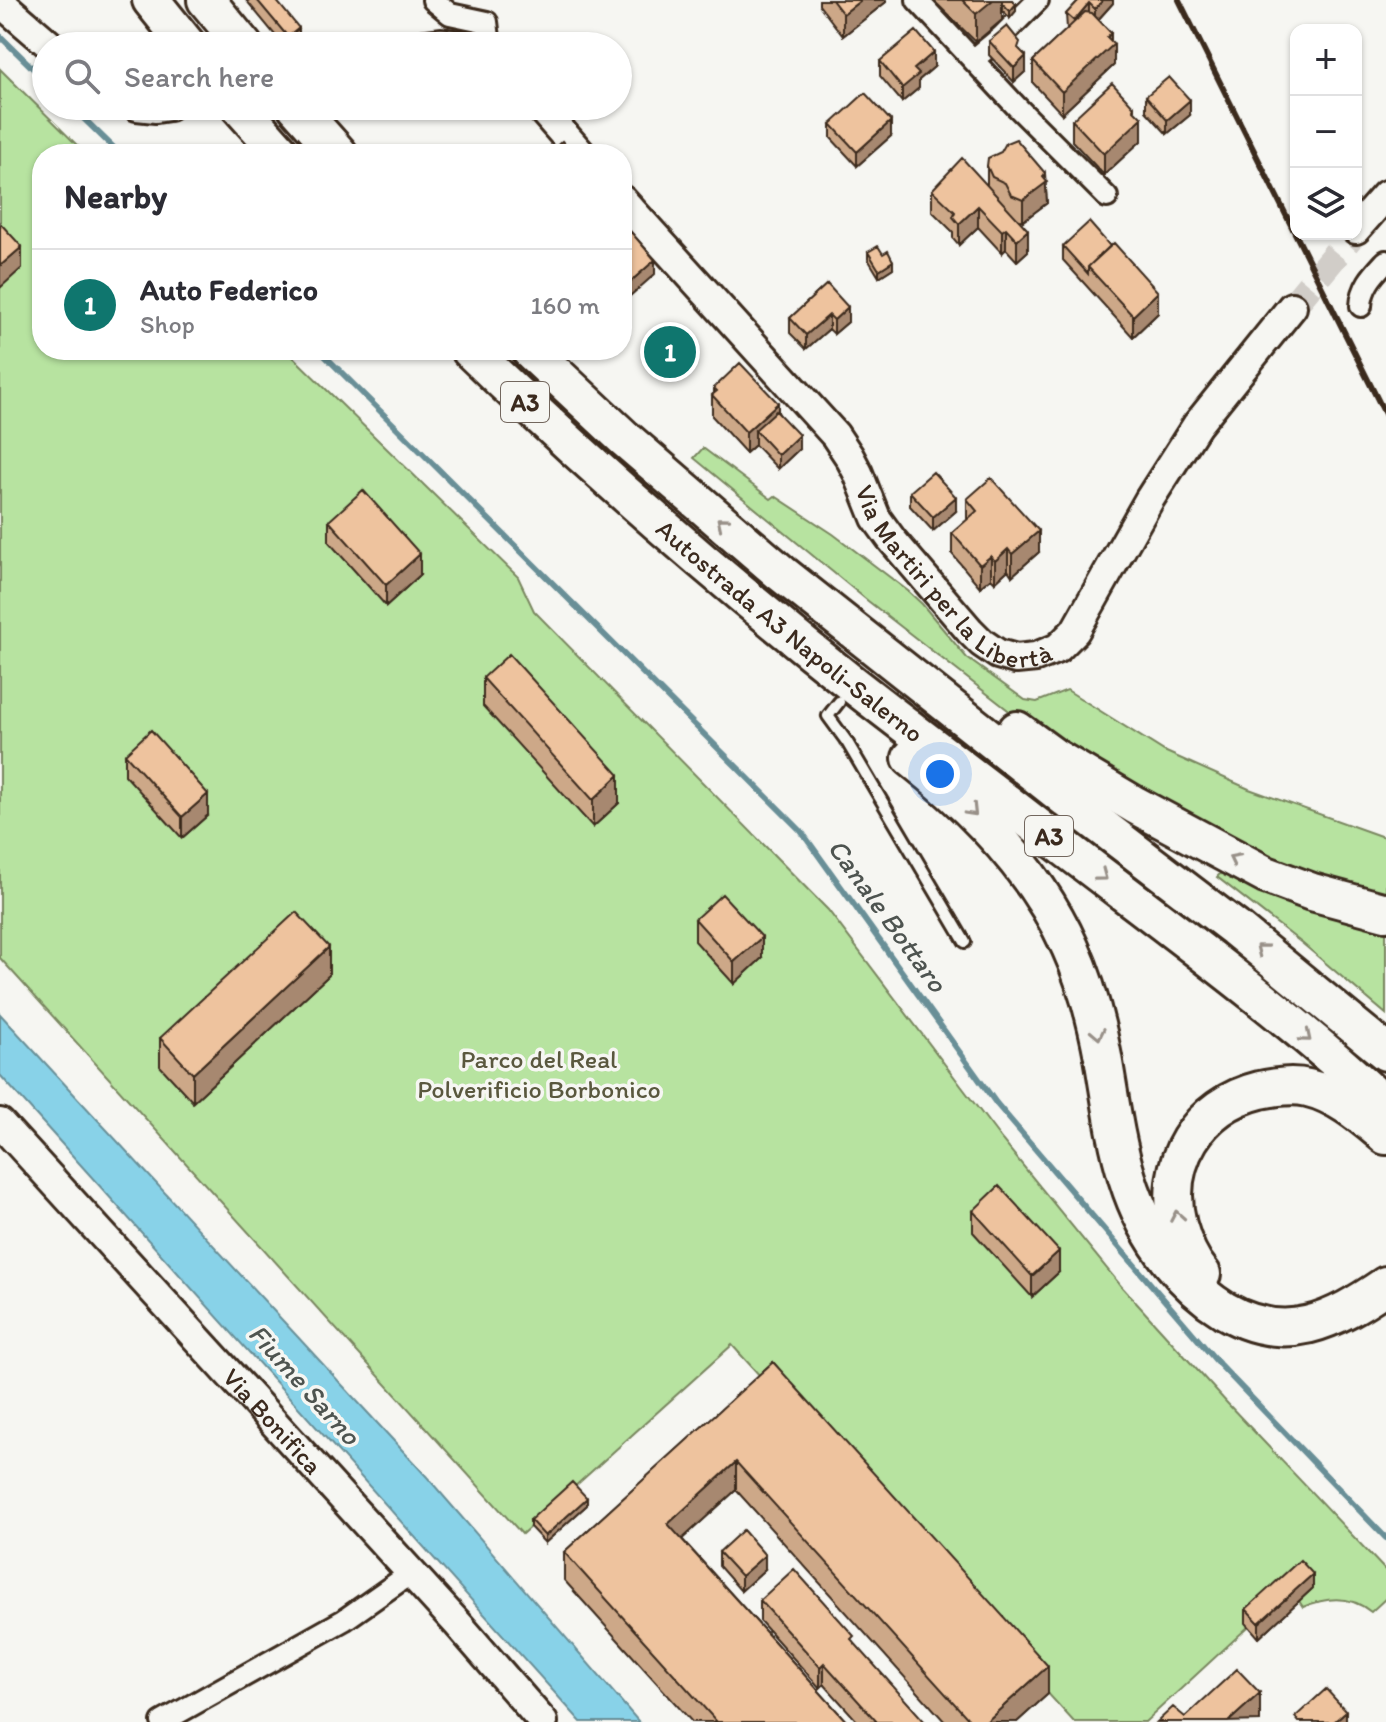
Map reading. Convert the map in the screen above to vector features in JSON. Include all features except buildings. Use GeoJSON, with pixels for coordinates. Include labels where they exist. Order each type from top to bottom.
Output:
{"type":"FeatureCollection","features":[{"type":"Feature","properties":{"kind":"highway"},"geometry":{"type":"LineString","coordinates":[[151,0],[177,32]]}},
{"type":"Feature","properties":{"kind":"highway"},"geometry":{"type":"LineString","coordinates":[[206,0],[232,32]]}},
{"type":"Feature","properties":{"kind":"highway"},"geometry":{"type":"LineString","coordinates":[[252,120],[273,144]]}},
{"type":"Feature","properties":{"kind":"highway"},"geometry":{"type":"LineString","coordinates":[[309,120],[330,144]]}},
{"type":"Feature","properties":{"kind":"highway","name":"Autostrada A3 Napoli-Salerno"},"geometry":{"type":"LineString","coordinates":[[481,360],[579,453],[711,568],[858,688],[1212,960],[1386,1106]]}},
{"type":"Feature","properties":{"kind":"highway","name":"Autostrada A3 Napoli-Salerno"},"geometry":{"type":"LineString","coordinates":[[541,360],[624,438],[781,573],[1235,928],[1386,1052]]}},
{"type":"Feature","properties":{"kind":"highway"},"geometry":{"type":"LineString","coordinates":[[711,568],[799,666],[962,801],[1023,867],[1070,946],[1086,987],[1132,1196],[1160,1248],[1181,1275],[1209,1301],[1240,1319],[1272,1327],[1295,1328],[1320,1323],[1353,1308],[1386,1285]]}},
{"type":"Feature","properties":{"kind":"highway"},"geometry":{"type":"LineString","coordinates":[[781,573],[900,646],[1054,757],[1135,805],[1266,875],[1312,892],[1386,912]]}},
{"type":"Feature","properties":{"kind":"highway"},"geometry":{"type":"LineString","coordinates":[[1386,1136],[1336,1099],[1308,1088],[1277,1086],[1245,1094],[1218,1108],[1196,1129],[1180,1156],[1174,1182],[1174,1211],[1182,1241],[1196,1267],[1215,1288],[1260,1308],[1300,1312],[1342,1296],[1374,1275],[1386,1261]]}},
{"type":"Feature","properties":{"kind":"street"},"geometry":{"type":"LineString","coordinates":[[433,0],[450,14],[487,22],[488,32]]}},
{"type":"Feature","properties":{"kind":"street"},"geometry":{"type":"LineString","coordinates":[[917,0],[1107,197]]}},
{"type":"Feature","properties":{"kind":"street"},"geometry":{"type":"LineString","coordinates":[[973,60],[1038,0]]}},
{"type":"Feature","properties":{"kind":"street"},"geometry":{"type":"LineString","coordinates":[[4,7],[34,32]]}},
{"type":"Feature","properties":{"kind":"street"},"geometry":{"type":"LineString","coordinates":[[551,120],[572,144]]}},
{"type":"Feature","properties":{"kind":"street"},"geometry":{"type":"LineString","coordinates":[[1362,223],[1386,195]]}},
{"type":"Feature","properties":{"kind":"street","name":"Via Martiri per la Libertà"},"geometry":{"type":"LineString","coordinates":[[632,211],[835,435],[858,473],[876,518],[892,540],[982,643],[998,654],[1016,659],[1036,657],[1058,648],[1075,631],[1149,500],[1197,425],[1292,307]]}},
{"type":"Feature","properties":{"kind":"street"},"geometry":{"type":"LineString","coordinates":[[1361,306],[1365,286],[1386,261]]}},
{"type":"Feature","properties":{"kind":"street","name":"Via Bonifica"},"geometry":{"type":"LineString","coordinates":[[0,1123],[543,1722]]}},
{"type":"Feature","properties":{"kind":"street"},"geometry":{"type":"LineString","coordinates":[[162,1722],[344,1620],[411,1573]]}},
{"type":"Feature","properties":{"kind":"lane"},"geometry":{"type":"LineString","coordinates":[[839,702],[828,716],[847,742],[965,942]]}},
{"type":"Feature","properties":{"kind":"green space","name":"Parco del Real Polverificio Borbonico"},"geometry":{"type":"Polygon","coordinates":[[[0,69],[32,101],[32,120],[52,120],[76,144],[32,144],[32,360],[296,360],[518,577],[534,611],[828,910],[1002,1140],[1121,1286],[1386,1571],[1386,1598],[1371,1612],[1347,1600],[1321,1601],[1303,1607],[1299,1601],[1249,1626],[1145,1722],[1074,1722],[732,1345],[522,1534],[0,958],[0,69]]]}},
{"type":"Feature","properties":{"kind":"green space"},"geometry":{"type":"Polygon","coordinates":[[[703,448],[771,499],[775,496],[833,534],[908,591],[967,658],[1025,700],[1037,702],[1067,690],[1164,751],[1249,789],[1386,838],[1386,899],[1288,871],[1035,731],[868,601],[694,458],[703,448]]]}},
{"type":"Feature","properties":{"kind":"green space"},"geometry":{"type":"Polygon","coordinates":[[[1225,868],[1386,923],[1386,1014],[1217,877],[1225,868]]]}},
{"type":"Feature","properties":{"kind":"water","name":"Fiume Sarno"},"geometry":{"type":"Polygon","coordinates":[[[0,1014],[427,1477],[639,1722],[581,1722],[0,1075],[0,1014]]]}},
{"type":"Feature","properties":{"kind":"waterway","name":"Canale Bottaro"},"geometry":{"type":"LineString","coordinates":[[0,36],[32,67]]}},
{"type":"Feature","properties":{"kind":"waterway","name":"Canale Bottaro"},"geometry":{"type":"LineString","coordinates":[[85,120],[110,144]]}},
{"type":"Feature","properties":{"kind":"waterway","name":"Canale Bottaro"},"geometry":{"type":"LineString","coordinates":[[329,360],[801,831],[996,1103],[1219,1364],[1386,1538]]}},
{"type":"Feature","properties":{"kind":"tunnel"},"geometry":{"type":"LineString","coordinates":[[1292,307],[1348,240]]}},
{"type":"Feature","properties":{"kind":"railway"},"geometry":{"type":"LineString","coordinates":[[1179,0],[1386,416]]}},
{"type":"Feature","properties":{"kind":"place","name":"Auto Federico"},"geometry":{"type":"Point","coordinates":[670,352]}}]}
